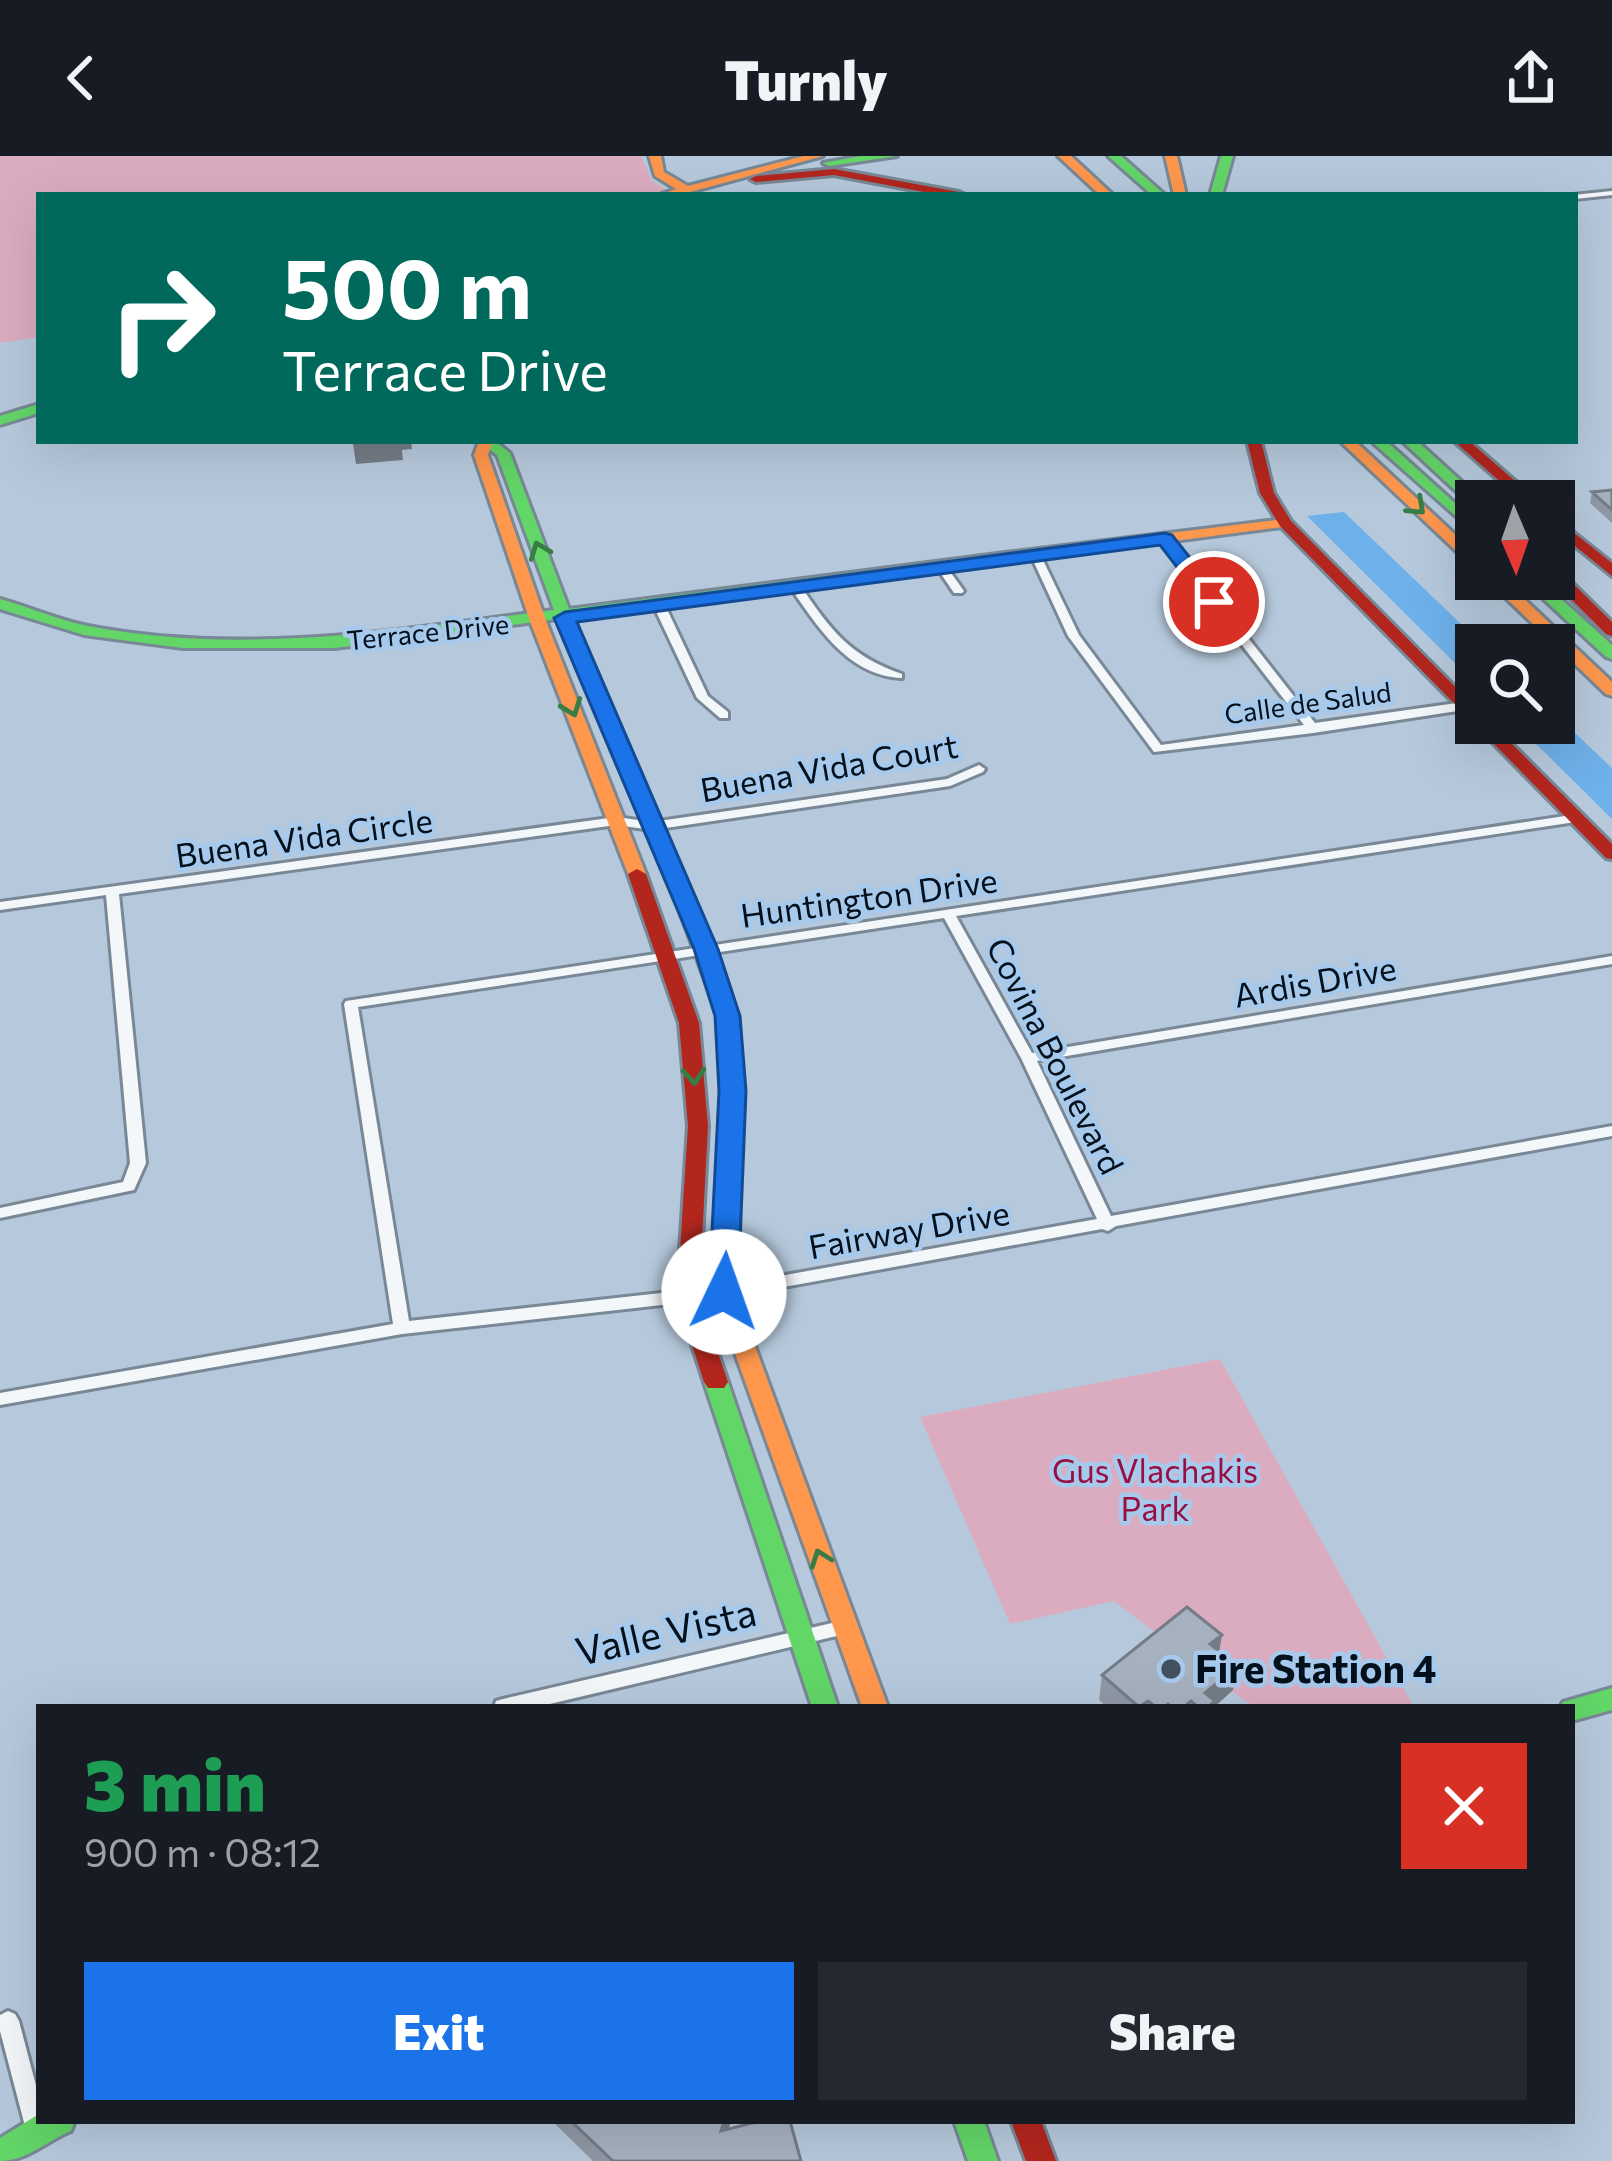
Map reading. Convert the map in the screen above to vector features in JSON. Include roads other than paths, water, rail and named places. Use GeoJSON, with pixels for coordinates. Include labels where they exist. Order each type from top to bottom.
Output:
{"type":"FeatureCollection","features":[{"type":"Feature","properties":{"kind":"main road"},"geometry":{"type":"LineString","coordinates":[[655,156],[658,174],[686,192]]}},
{"type":"Feature","properties":{"kind":"main road"},"geometry":{"type":"LineString","coordinates":[[696,192],[822,158],[890,156]]}},
{"type":"Feature","properties":{"kind":"main road"},"geometry":{"type":"LineString","coordinates":[[1039,156],[1079,192]]}},
{"type":"Feature","properties":{"kind":"main road"},"geometry":{"type":"LineString","coordinates":[[1064,156],[1104,192]]}},
{"type":"Feature","properties":{"kind":"main road"},"geometry":{"type":"LineString","coordinates":[[1114,156],[1156,192]]}},
{"type":"Feature","properties":{"kind":"main road"},"geometry":{"type":"LineString","coordinates":[[1171,156],[1179,192]]}},
{"type":"Feature","properties":{"kind":"main road"},"geometry":{"type":"LineString","coordinates":[[698,192],[822,158]]}},
{"type":"Feature","properties":{"kind":"main road"},"geometry":{"type":"LineString","coordinates":[[1217,192],[1222,161]]}},
{"type":"Feature","properties":{"kind":"main road"},"geometry":{"type":"LineString","coordinates":[[756,179],[833,172],[942,192]]}},
{"type":"Feature","properties":{"kind":"main road"},"geometry":{"type":"LineString","coordinates":[[0,422],[36,409]]}},
{"type":"Feature","properties":{"kind":"main road"},"geometry":{"type":"LineString","coordinates":[[1255,444],[1267,493],[1286,523],[1455,696]]}},
{"type":"Feature","properties":{"kind":"main road"},"geometry":{"type":"LineString","coordinates":[[1357,444],[1455,515]]}},
{"type":"Feature","properties":{"kind":"main road"},"geometry":{"type":"LineString","coordinates":[[1357,444],[1455,541]]}},
{"type":"Feature","properties":{"kind":"main road"},"geometry":{"type":"LineString","coordinates":[[1412,444],[1455,483]]}},
{"type":"Feature","properties":{"kind":"main road"},"geometry":{"type":"LineString","coordinates":[[1464,444],[1506,480]]}},
{"type":"Feature","properties":{"kind":"main road"},"geometry":{"type":"LineString","coordinates":[[492,445],[538,621],[668,955],[689,1023],[698,1126],[688,1298],[824,1704]]}},
{"type":"Feature","properties":{"kind":"main road"},"geometry":{"type":"LineString","coordinates":[[501,478],[706,949],[728,1016],[733,1091],[724,1292],[874,1704]]}},
{"type":"Feature","properties":{"kind":"main road","name":"Terrace Drive"},"geometry":{"type":"LineString","coordinates":[[0,604],[84,630],[183,643],[335,643],[565,618],[1286,523]]}},
{"type":"Feature","properties":{"kind":"main road"},"geometry":{"type":"LineString","coordinates":[[1575,539],[1612,571]]}},
{"type":"Feature","properties":{"kind":"main road"},"geometry":{"type":"LineString","coordinates":[[1575,594],[1612,631]]}},
{"type":"Feature","properties":{"kind":"main road"},"geometry":{"type":"LineString","coordinates":[[1515,600],[1612,691]]}},
{"type":"Feature","properties":{"kind":"main road"},"geometry":{"type":"LineString","coordinates":[[1552,600],[1612,654]]}},
{"type":"Feature","properties":{"kind":"main road"},"geometry":{"type":"LineString","coordinates":[[1503,744],[1612,854]]}},
{"type":"Feature","properties":{"kind":"main road"},"geometry":{"type":"LineString","coordinates":[[1575,1709],[1612,1700]]}},
{"type":"Feature","properties":{"kind":"main road"},"geometry":{"type":"LineString","coordinates":[[0,2156],[53,2124]]}},
{"type":"Feature","properties":{"kind":"main road"},"geometry":{"type":"LineString","coordinates":[[970,2124],[983,2161]]}},
{"type":"Feature","properties":{"kind":"main road"},"geometry":{"type":"LineString","coordinates":[[1028,2124],[1041,2161]]}},
{"type":"Feature","properties":{"kind":"street"},"geometry":{"type":"LineString","coordinates":[[1578,197],[1612,193]]}},
{"type":"Feature","properties":{"kind":"street"},"geometry":{"type":"LineString","coordinates":[[1165,539],[1313,729]]}},
{"type":"Feature","properties":{"kind":"street","name":"Calle de Salud"},"geometry":{"type":"LineString","coordinates":[[1036,556],[1074,636],[1158,749],[1455,717]]}},
{"type":"Feature","properties":{"kind":"street"},"geometry":{"type":"LineString","coordinates":[[942,568],[958,592]]}},
{"type":"Feature","properties":{"kind":"street"},"geometry":{"type":"LineString","coordinates":[[796,587],[836,645],[864,667],[898,676]]}},
{"type":"Feature","properties":{"kind":"street"},"geometry":{"type":"LineString","coordinates":[[659,605],[703,698],[724,715]]}},
{"type":"Feature","properties":{"kind":"street","name":"Buena Vida Court"},"geometry":{"type":"LineString","coordinates":[[616,821],[652,826],[950,782],[979,770]]}},
{"type":"Feature","properties":{"kind":"street","name":"Huntington Drive"},"geometry":{"type":"LineString","coordinates":[[402,1328],[351,1004],[1578,818]]}},
{"type":"Feature","properties":{"kind":"street","name":"Buena Vida Circle"},"geometry":{"type":"LineString","coordinates":[[0,906],[616,821]]}},
{"type":"Feature","properties":{"kind":"street"},"geometry":{"type":"LineString","coordinates":[[0,1213],[129,1186],[138,1163],[112,893]]}},
{"type":"Feature","properties":{"kind":"street","name":"Covina Boulevard"},"geometry":{"type":"LineString","coordinates":[[948,914],[1028,1058],[1108,1226]]}},
{"type":"Feature","properties":{"kind":"street","name":"Ardis Drive"},"geometry":{"type":"LineString","coordinates":[[1028,1058],[1612,960]]}},
{"type":"Feature","properties":{"kind":"street","name":"Fairway Drive"},"geometry":{"type":"LineString","coordinates":[[0,1399],[402,1328],[688,1298],[1108,1226],[1612,1131]]}},
{"type":"Feature","properties":{"kind":"street","name":"Valle Vista"},"geometry":{"type":"LineString","coordinates":[[516,1704],[845,1627]]}},
{"type":"Feature","properties":{"kind":"street"},"geometry":{"type":"LineString","coordinates":[[8,2021],[36,2123]]}},
{"type":"Feature","properties":{"kind":"street"},"geometry":{"type":"LineString","coordinates":[[36,2124],[38,2130]]}},
{"type":"Feature","properties":{"kind":"water"},"geometry":{"type":"Polygon","coordinates":[[[1344,512],[1461,624],[1455,624],[1455,663],[1307,516],[1344,512]]]}},
{"type":"Feature","properties":{"kind":"water"},"geometry":{"type":"Polygon","coordinates":[[[1575,733],[1612,768],[1612,819],[1536,744],[1575,744],[1575,733]]]}},
{"type":"Feature","properties":{"kind":"place","name":"Fire Station 4"},"geometry":{"type":"Point","coordinates":[1171,1669]}},
{"type":"Feature","properties":{"kind":"park label","name":"Gus Vlachakis Park"},"geometry":{"type":"Point","coordinates":[1155,1490]}}]}
